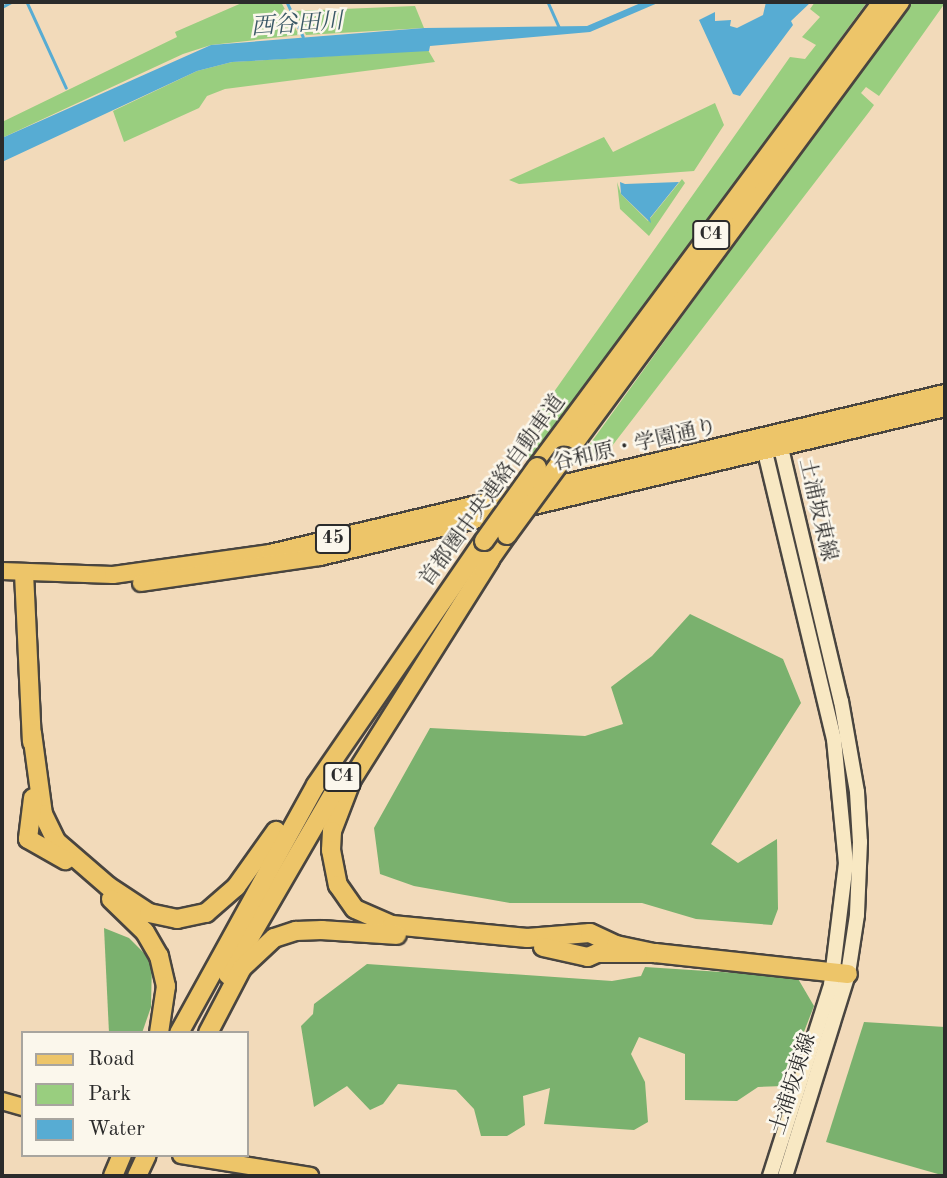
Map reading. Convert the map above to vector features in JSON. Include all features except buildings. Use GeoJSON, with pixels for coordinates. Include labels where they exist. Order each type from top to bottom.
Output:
{"type":"FeatureCollection","features":[{"type":"Feature","properties":{"kind":"highway","name":"首都圏中央連絡自動車道"},"geometry":{"type":"LineString","coordinates":[[180,1031],[255,888],[359,719],[537,467],[882,2]]}},
{"type":"Feature","properties":{"kind":"highway","name":"首都圏中央連絡自動車道"},"geometry":{"type":"LineString","coordinates":[[198,1031],[343,775],[507,535],[900,2]]}},
{"type":"Feature","properties":{"kind":"highway"},"geometry":{"type":"LineString","coordinates":[[490,560],[352,779],[332,831],[331,849],[338,885],[355,909],[392,925],[527,938],[590,933],[608,942],[654,953]]}},
{"type":"Feature","properties":{"kind":"highway"},"geometry":{"type":"LineString","coordinates":[[24,578],[34,809],[28,839],[72,866],[122,907],[153,943],[166,986],[159,1031]]}},
{"type":"Feature","properties":{"kind":"highway"},"geometry":{"type":"LineString","coordinates":[[32,733],[43,814],[56,841],[135,904],[177,919],[206,913],[236,887],[312,775],[359,719]]}},
{"type":"Feature","properties":{"kind":"highway"},"geometry":{"type":"LineString","coordinates":[[209,1031],[242,968],[274,938],[296,931],[527,943],[588,957],[597,953],[654,953],[840,973]]}},
{"type":"Feature","properties":{"kind":"highway"},"geometry":{"type":"LineString","coordinates":[[111,1176],[115,1157]]}},
{"type":"Feature","properties":{"kind":"highway"},"geometry":{"type":"LineString","coordinates":[[111,1176],[121,1157]]}},
{"type":"Feature","properties":{"kind":"highway"},"geometry":{"type":"LineString","coordinates":[[135,1176],[144,1157]]}},
{"type":"Feature","properties":{"kind":"main road","name":"谷和原・学園通り"},"geometry":{"type":"LineString","coordinates":[[772,445],[945,393]]}},
{"type":"Feature","properties":{"kind":"main road","name":"谷和原・学園通り"},"geometry":{"type":"LineString","coordinates":[[2,582],[24,578],[173,581],[320,557],[772,445],[945,408]]}},
{"type":"Feature","properties":{"kind":"main road","name":"土浦坂東線"},"geometry":{"type":"LineString","coordinates":[[772,445],[839,766],[846,863],[840,973],[785,1176]]}},
{"type":"Feature","properties":{"kind":"main road","name":"谷和原・学園通り"},"geometry":{"type":"LineString","coordinates":[[2,571],[24,578]]}},
{"type":"Feature","properties":{"kind":"main road","name":"土浦坂東線"},"geometry":{"type":"LineString","coordinates":[[769,1176],[840,973]]}},
{"type":"Feature","properties":{"kind":"main road"},"geometry":{"type":"LineString","coordinates":[[2,1101],[21,1106]]}},
{"type":"Feature","properties":{"kind":"main road"},"geometry":{"type":"LineString","coordinates":[[193,1157],[310,1176]]}},
{"type":"Feature","properties":{"kind":"green space"},"geometry":{"type":"Polygon","coordinates":[[[244,2],[281,2],[299,35],[211,45],[183,54],[2,138],[2,122],[177,37],[175,32],[244,2]]]}},
{"type":"Feature","properties":{"kind":"green space"},"geometry":{"type":"Polygon","coordinates":[[[815,2],[867,2],[531,463],[520,440],[790,57],[805,59],[816,45],[802,37],[820,17],[810,9],[815,2]]]}},
{"type":"Feature","properties":{"kind":"green space"},"geometry":{"type":"Polygon","coordinates":[[[910,2],[945,3],[879,96],[866,87],[861,93],[874,105],[602,459],[582,455],[910,2]]]}},
{"type":"Feature","properties":{"kind":"green space"},"geometry":{"type":"Polygon","coordinates":[[[415,6],[424,28],[306,35],[294,11],[415,6]]]}},
{"type":"Feature","properties":{"kind":"green space"},"geometry":{"type":"Polygon","coordinates":[[[428,50],[435,62],[225,89],[207,96],[199,108],[124,142],[113,111],[197,71],[232,62],[428,50]]]}},
{"type":"Feature","properties":{"kind":"green space"},"geometry":{"type":"Polygon","coordinates":[[[715,103],[724,125],[694,171],[519,184],[509,180],[604,137],[613,152],[715,103]]]}},
{"type":"Feature","properties":{"kind":"green space"},"geometry":{"type":"Polygon","coordinates":[[[682,179],[685,183],[649,236],[620,209],[617,182],[621,194],[648,221],[682,179]]]}},
{"type":"Feature","properties":{"kind":"green space"},"geometry":{"type":"Polygon","coordinates":[[[690,614],[783,659],[801,703],[711,844],[738,863],[777,839],[778,909],[772,925],[696,919],[642,903],[510,903],[414,886],[380,874],[374,828],[430,728],[585,736],[623,724],[611,687],[652,656],[690,614]]]}},
{"type":"Feature","properties":{"kind":"green space"},"geometry":{"type":"Polygon","coordinates":[[[104,928],[129,938],[152,961],[151,1007],[143,1031],[109,1031],[104,928]]]}},
{"type":"Feature","properties":{"kind":"green space"},"geometry":{"type":"Polygon","coordinates":[[[367,964],[612,981],[641,976],[645,967],[797,977],[814,1006],[783,1086],[758,1087],[737,1101],[685,1100],[685,1054],[639,1037],[631,1054],[645,1082],[648,1122],[634,1130],[544,1124],[550,1088],[523,1096],[525,1125],[507,1136],[481,1136],[474,1109],[456,1090],[398,1084],[383,1104],[370,1110],[347,1086],[314,1107],[301,1026],[313,1014],[314,1004],[367,964]]]}},
{"type":"Feature","properties":{"kind":"green space"},"geometry":{"type":"Polygon","coordinates":[[[864,1022],[945,1027],[945,1176],[826,1142],[864,1022]]]}},
{"type":"Feature","properties":{"kind":"water"},"geometry":{"type":"Polygon","coordinates":[[[643,2],[660,2],[590,32],[430,46],[429,51],[232,62],[197,71],[2,162],[2,138],[211,45],[424,28],[587,26],[643,2]]]}},
{"type":"Feature","properties":{"kind":"water"},"geometry":{"type":"Polygon","coordinates":[[[766,2],[811,2],[791,21],[793,25],[740,96],[733,94],[699,20],[715,12],[715,21],[731,20],[730,26],[737,28],[763,15],[766,2]]]}},
{"type":"Feature","properties":{"kind":"water"},"geometry":{"type":"Polygon","coordinates":[[[620,182],[679,182],[650,218],[651,223],[621,194],[620,182]]]}},
{"type":"Feature","properties":{"kind":"waterway"},"geometry":{"type":"LineString","coordinates":[[2,7],[11,2]]}},
{"type":"Feature","properties":{"kind":"waterway"},"geometry":{"type":"LineString","coordinates":[[27,2],[66,87]]}},
{"type":"Feature","properties":{"kind":"waterway","name":"西谷田川"},"geometry":{"type":"LineString","coordinates":[[287,2],[303,37]]}},
{"type":"Feature","properties":{"kind":"waterway"},"geometry":{"type":"LineString","coordinates":[[548,2],[561,31]]}}]}
